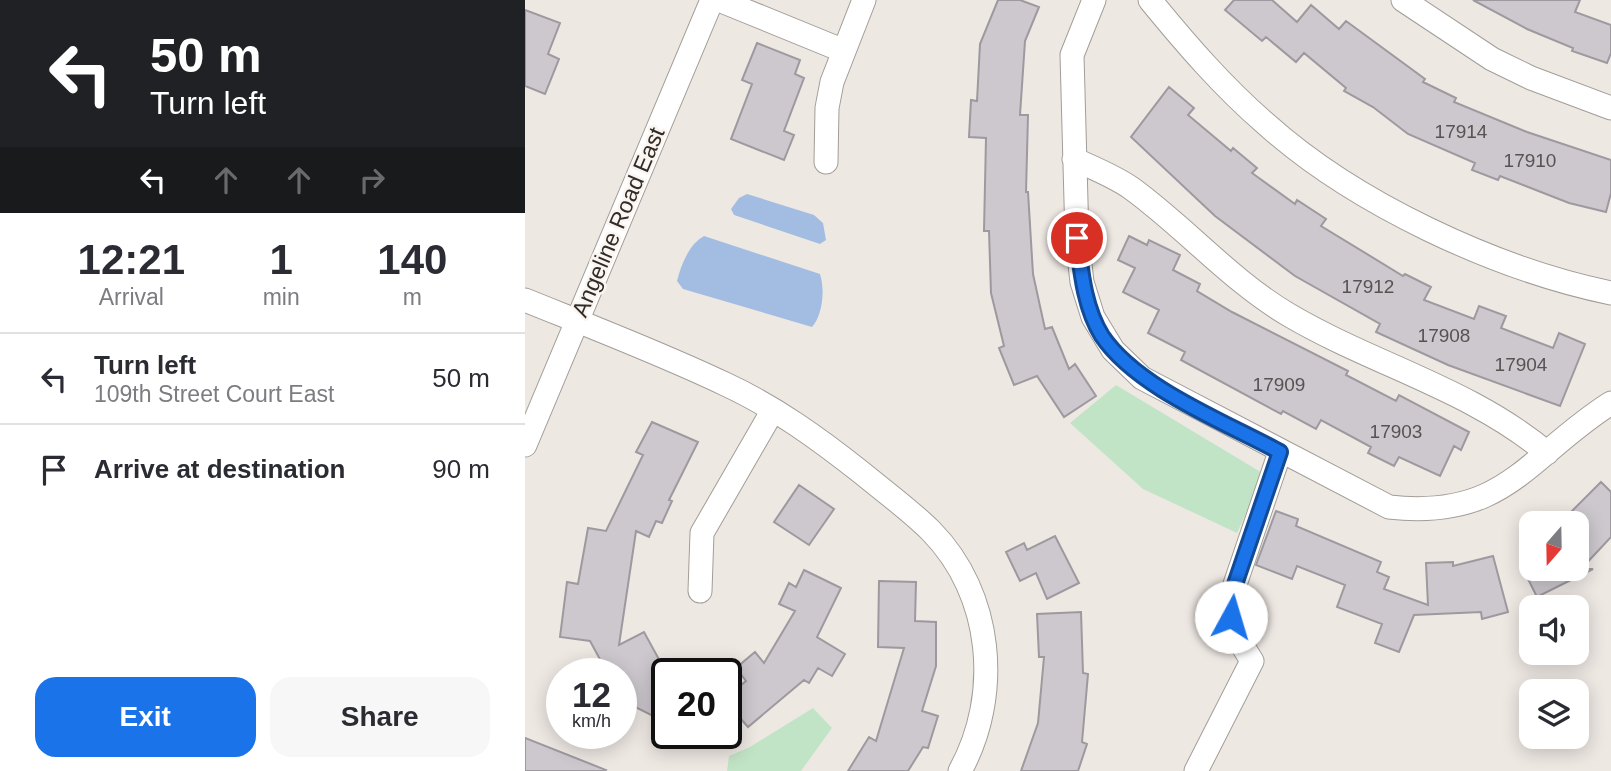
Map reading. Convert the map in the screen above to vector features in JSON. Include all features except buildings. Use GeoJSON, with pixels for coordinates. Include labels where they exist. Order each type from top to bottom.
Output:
{"type":"FeatureCollection","features":[{"type":"Feature","properties":{"kind":"street","name":"Angeline Road East"},"geometry":{"type":"LineString","coordinates":[[525,445],[712,0]]}},
{"type":"Feature","properties":{"kind":"street"},"geometry":{"type":"LineString","coordinates":[[719,0],[844,51]]}},
{"type":"Feature","properties":{"kind":"street"},"geometry":{"type":"LineString","coordinates":[[827,162],[827,108],[832,82],[865,0]]}},
{"type":"Feature","properties":{"kind":"street"},"geometry":{"type":"LineString","coordinates":[[1094,0],[1072,55],[1077,238],[1082,282],[1101,334],[1142,378],[1389,507],[1424,511],[1456,506],[1487,496],[1510,483],[1566,435],[1611,402]]}},
{"type":"Feature","properties":{"kind":"street"},"geometry":{"type":"LineString","coordinates":[[1150,0],[1227,88],[1267,126],[1319,165],[1422,226],[1474,250],[1583,287],[1611,293]]}},
{"type":"Feature","properties":{"kind":"street"},"geometry":{"type":"LineString","coordinates":[[1403,0],[1492,59],[1531,78],[1611,107]]}},
{"type":"Feature","properties":{"kind":"street"},"geometry":{"type":"LineString","coordinates":[[1074,159],[1130,187],[1287,314],[1353,349],[1483,407],[1518,429],[1546,453]]}},
{"type":"Feature","properties":{"kind":"street"},"geometry":{"type":"LineString","coordinates":[[525,300],[726,384],[773,410],[829,447],[932,532],[964,578],[983,632],[986,692],[981,721],[960,771]]}},
{"type":"Feature","properties":{"kind":"street"},"geometry":{"type":"LineString","coordinates":[[701,592],[702,533],[773,410]]}},
{"type":"Feature","properties":{"kind":"street"},"geometry":{"type":"LineString","coordinates":[[1196,771],[1252,661],[1234,632],[1229,602],[1280,452]]}},
{"type":"Feature","properties":{"kind":"green space"},"geometry":{"type":"Polygon","coordinates":[[[1116,385],[1264,474],[1237,533],[1143,489],[1070,423],[1116,385]]]}},
{"type":"Feature","properties":{"kind":"green space"},"geometry":{"type":"Polygon","coordinates":[[[813,708],[832,728],[801,771],[727,771],[729,756],[750,747],[813,708]]]}},
{"type":"Feature","properties":{"kind":"water"},"geometry":{"type":"Polygon","coordinates":[[[747,194],[814,215],[823,223],[826,240],[820,244],[734,215],[731,209],[739,198],[747,194]]]}},
{"type":"Feature","properties":{"kind":"water"},"geometry":{"type":"Polygon","coordinates":[[[704,236],[820,274],[822,302],[812,327],[683,289],[677,281],[683,262],[694,244],[704,236]]]}},
{"type":"Feature","properties":{"kind":"route"},"geometry":{"type":"LineString","coordinates":[[1077,238],[1082,282],[1093,317],[1113,350],[1142,378],[1280,452],[1229,602],[1231,617]]}}]}
